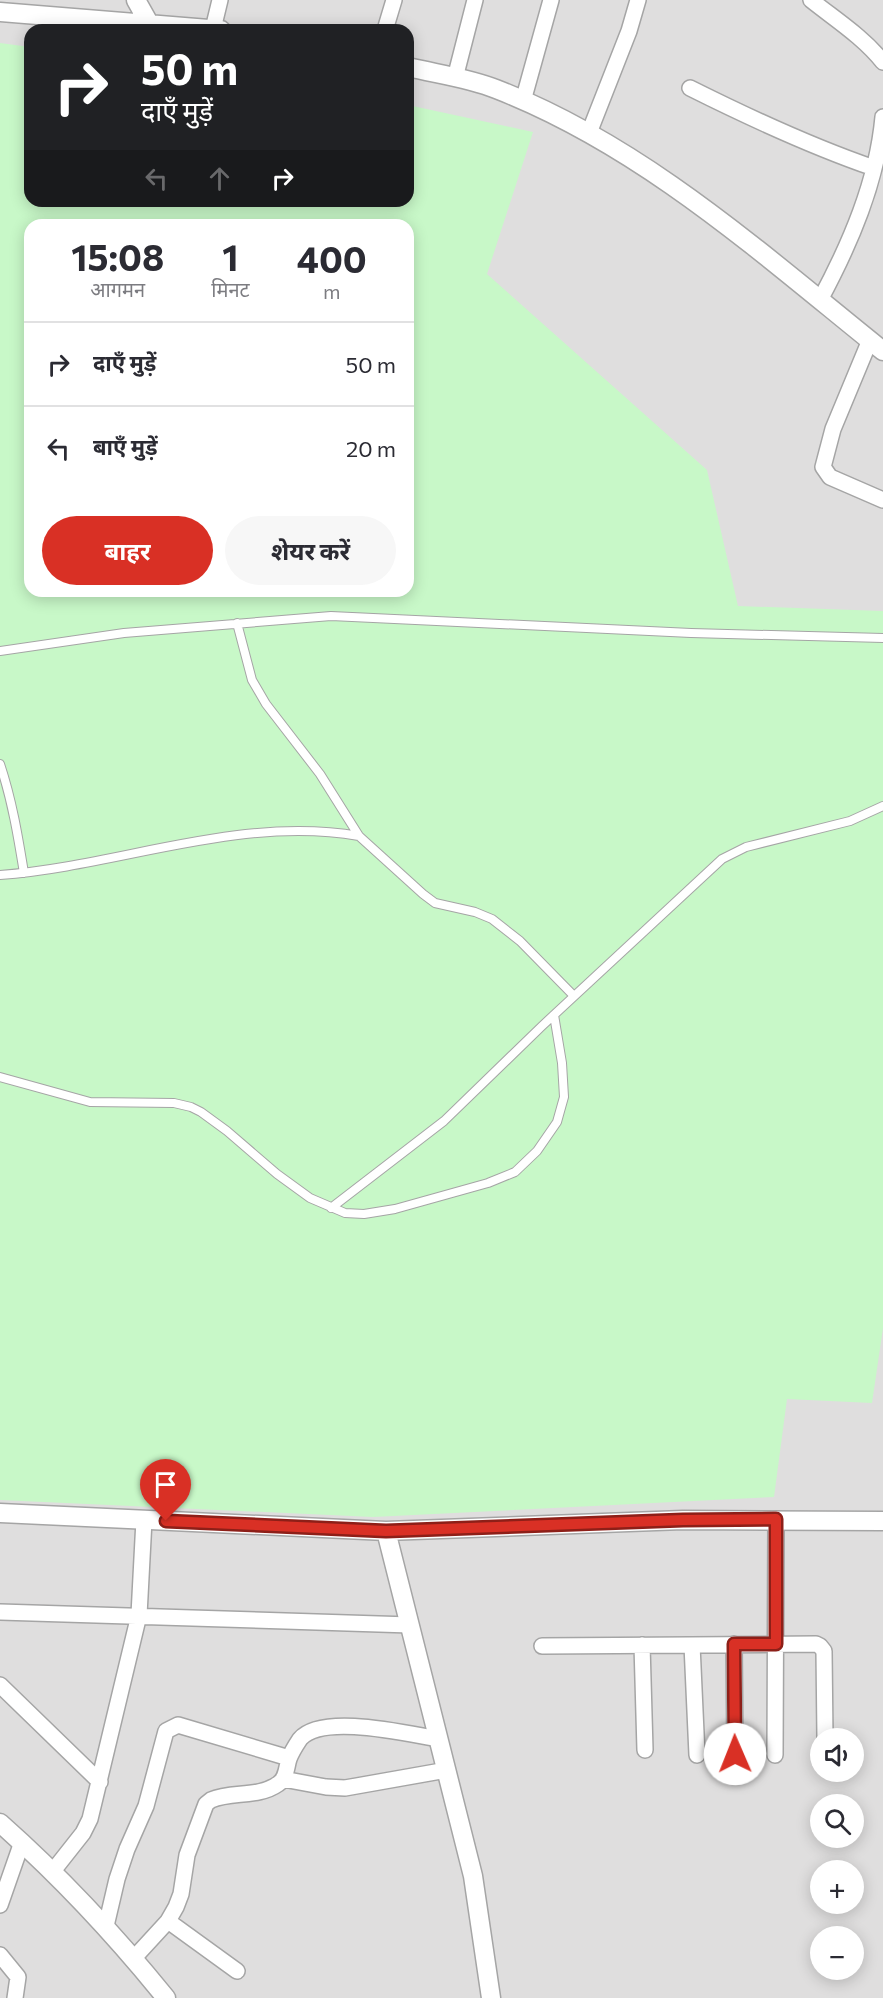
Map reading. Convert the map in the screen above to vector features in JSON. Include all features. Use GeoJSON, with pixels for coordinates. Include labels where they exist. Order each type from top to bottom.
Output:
{"type":"FeatureCollection","features":[{"type":"Feature","properties":{"kind":"street"},"geometry":{"type":"LineString","coordinates":[[136,0],[149,24]]}},
{"type":"Feature","properties":{"kind":"street"},"geometry":{"type":"LineString","coordinates":[[218,24],[220,0]]}},
{"type":"Feature","properties":{"kind":"street"},"geometry":{"type":"LineString","coordinates":[[387,24],[394,0]]}},
{"type":"Feature","properties":{"kind":"street"},"geometry":{"type":"LineString","coordinates":[[455,78],[475,0]]}},
{"type":"Feature","properties":{"kind":"street"},"geometry":{"type":"LineString","coordinates":[[523,101],[551,0]]}},
{"type":"Feature","properties":{"kind":"street"},"geometry":{"type":"LineString","coordinates":[[589,133],[639,0]]}},
{"type":"Feature","properties":{"kind":"street"},"geometry":{"type":"LineString","coordinates":[[811,0],[855,33],[874,50],[883,62]]}},
{"type":"Feature","properties":{"kind":"street"},"geometry":{"type":"LineString","coordinates":[[0,12],[138,24]]}},
{"type":"Feature","properties":{"kind":"street"},"geometry":{"type":"LineString","coordinates":[[414,68],[494,88],[557,115],[589,133],[691,198],[876,346],[833,429],[823,467],[830,477],[883,500]]}},
{"type":"Feature","properties":{"kind":"street"},"geometry":{"type":"LineString","coordinates":[[690,88],[771,128],[824,151],[874,168]]}},
{"type":"Feature","properties":{"kind":"street"},"geometry":{"type":"LineString","coordinates":[[820,300],[846,249],[864,201],[874,168],[883,117]]}},
{"type":"Feature","properties":{"kind":"street"},"geometry":{"type":"LineString","coordinates":[[0,1513],[386,1531],[683,1520],[883,1521]]}},
{"type":"Feature","properties":{"kind":"street"},"geometry":{"type":"LineString","coordinates":[[775,1755],[776,1519]]}},
{"type":"Feature","properties":{"kind":"street"},"geometry":{"type":"LineString","coordinates":[[53,1871],[83,1833],[90,1819],[100,1782],[140,1616],[144,1520]]}},
{"type":"Feature","properties":{"kind":"street"},"geometry":{"type":"LineString","coordinates":[[386,1531],[473,1876],[491,1998]]}},
{"type":"Feature","properties":{"kind":"street"},"geometry":{"type":"LineString","coordinates":[[0,1612],[410,1625]]}},
{"type":"Feature","properties":{"kind":"street"},"geometry":{"type":"LineString","coordinates":[[692,1644],[698,1755]]}},
{"type":"Feature","properties":{"kind":"street"},"geometry":{"type":"LineString","coordinates":[[734,1644],[735,1754]]}},
{"type":"Feature","properties":{"kind":"street"},"geometry":{"type":"LineString","coordinates":[[542,1646],[816,1644],[824,1651],[825,1728]]}},
{"type":"Feature","properties":{"kind":"street"},"geometry":{"type":"LineString","coordinates":[[642,1645],[645,1750]]}},
{"type":"Feature","properties":{"kind":"street"},"geometry":{"type":"LineString","coordinates":[[0,1685],[100,1782]]}},
{"type":"Feature","properties":{"kind":"street"},"geometry":{"type":"LineString","coordinates":[[106,1926],[120,1869],[146,1806],[166,1731],[178,1725],[289,1758]]}},
{"type":"Feature","properties":{"kind":"street"},"geometry":{"type":"LineString","coordinates":[[284,1779],[289,1758],[302,1738],[313,1730],[345,1725],[439,1739]]}},
{"type":"Feature","properties":{"kind":"street"},"geometry":{"type":"LineString","coordinates":[[134,1958],[168,1921],[176,1907],[181,1894],[187,1855],[206,1804],[216,1798],[265,1790],[284,1779],[345,1788],[447,1770]]}},
{"type":"Feature","properties":{"kind":"street"},"geometry":{"type":"LineString","coordinates":[[0,1823],[53,1871],[106,1926],[166,1998]]}},
{"type":"Feature","properties":{"kind":"street"},"geometry":{"type":"LineString","coordinates":[[0,1905],[22,1842]]}},
{"type":"Feature","properties":{"kind":"street"},"geometry":{"type":"LineString","coordinates":[[168,1921],[237,1971]]}},
{"type":"Feature","properties":{"kind":"street"},"geometry":{"type":"LineString","coordinates":[[0,1955],[18,1977],[15,1998]]}},
{"type":"Feature","properties":{"kind":"lane"},"geometry":{"type":"LineString","coordinates":[[0,651],[124,633],[331,615],[691,633],[883,638]]}},
{"type":"Feature","properties":{"kind":"lane"},"geometry":{"type":"LineString","coordinates":[[237,623],[252,680],[266,704],[320,774],[359,836],[435,903],[475,912],[492,919],[520,941],[574,996]]}},
{"type":"Feature","properties":{"kind":"lane"},"geometry":{"type":"LineString","coordinates":[[0,764],[13,807],[24,873]]}},
{"type":"Feature","properties":{"kind":"lane"},"geometry":{"type":"LineString","coordinates":[[331,1208],[444,1121],[574,996],[722,859],[746,847],[850,821],[883,806]]}},
{"type":"Feature","properties":{"kind":"lane"},"geometry":{"type":"LineString","coordinates":[[0,874],[24,873],[169,846],[278,831],[329,831],[359,836]]}},
{"type":"Feature","properties":{"kind":"lane"},"geometry":{"type":"LineString","coordinates":[[0,1077],[90,1102],[174,1103],[190,1107],[227,1131],[277,1174],[310,1198],[345,1213],[364,1214],[395,1209],[488,1183],[515,1172],[537,1151],[557,1122],[564,1097],[562,1063],[554,1015]]}},
{"type":"Feature","properties":{"kind":"shaded area"},"geometry":{"type":"Polygon","coordinates":[[[0,0],[883,0],[883,1998],[0,1998],[0,0]]]}},
{"type":"Feature","properties":{"kind":"green space"},"geometry":{"type":"Polygon","coordinates":[[[0,43],[24,46],[24,207],[414,207],[414,106],[533,132],[487,274],[707,470],[738,606],[883,611],[883,1328],[872,1403],[787,1399],[774,1497],[373,1517],[0,1500],[0,43]]]}},
{"type":"Feature","properties":{"kind":"route"},"geometry":{"type":"LineString","coordinates":[[166,1521],[386,1531],[683,1520],[776,1519],[776,1644],[734,1644],[735,1754]]}}]}
